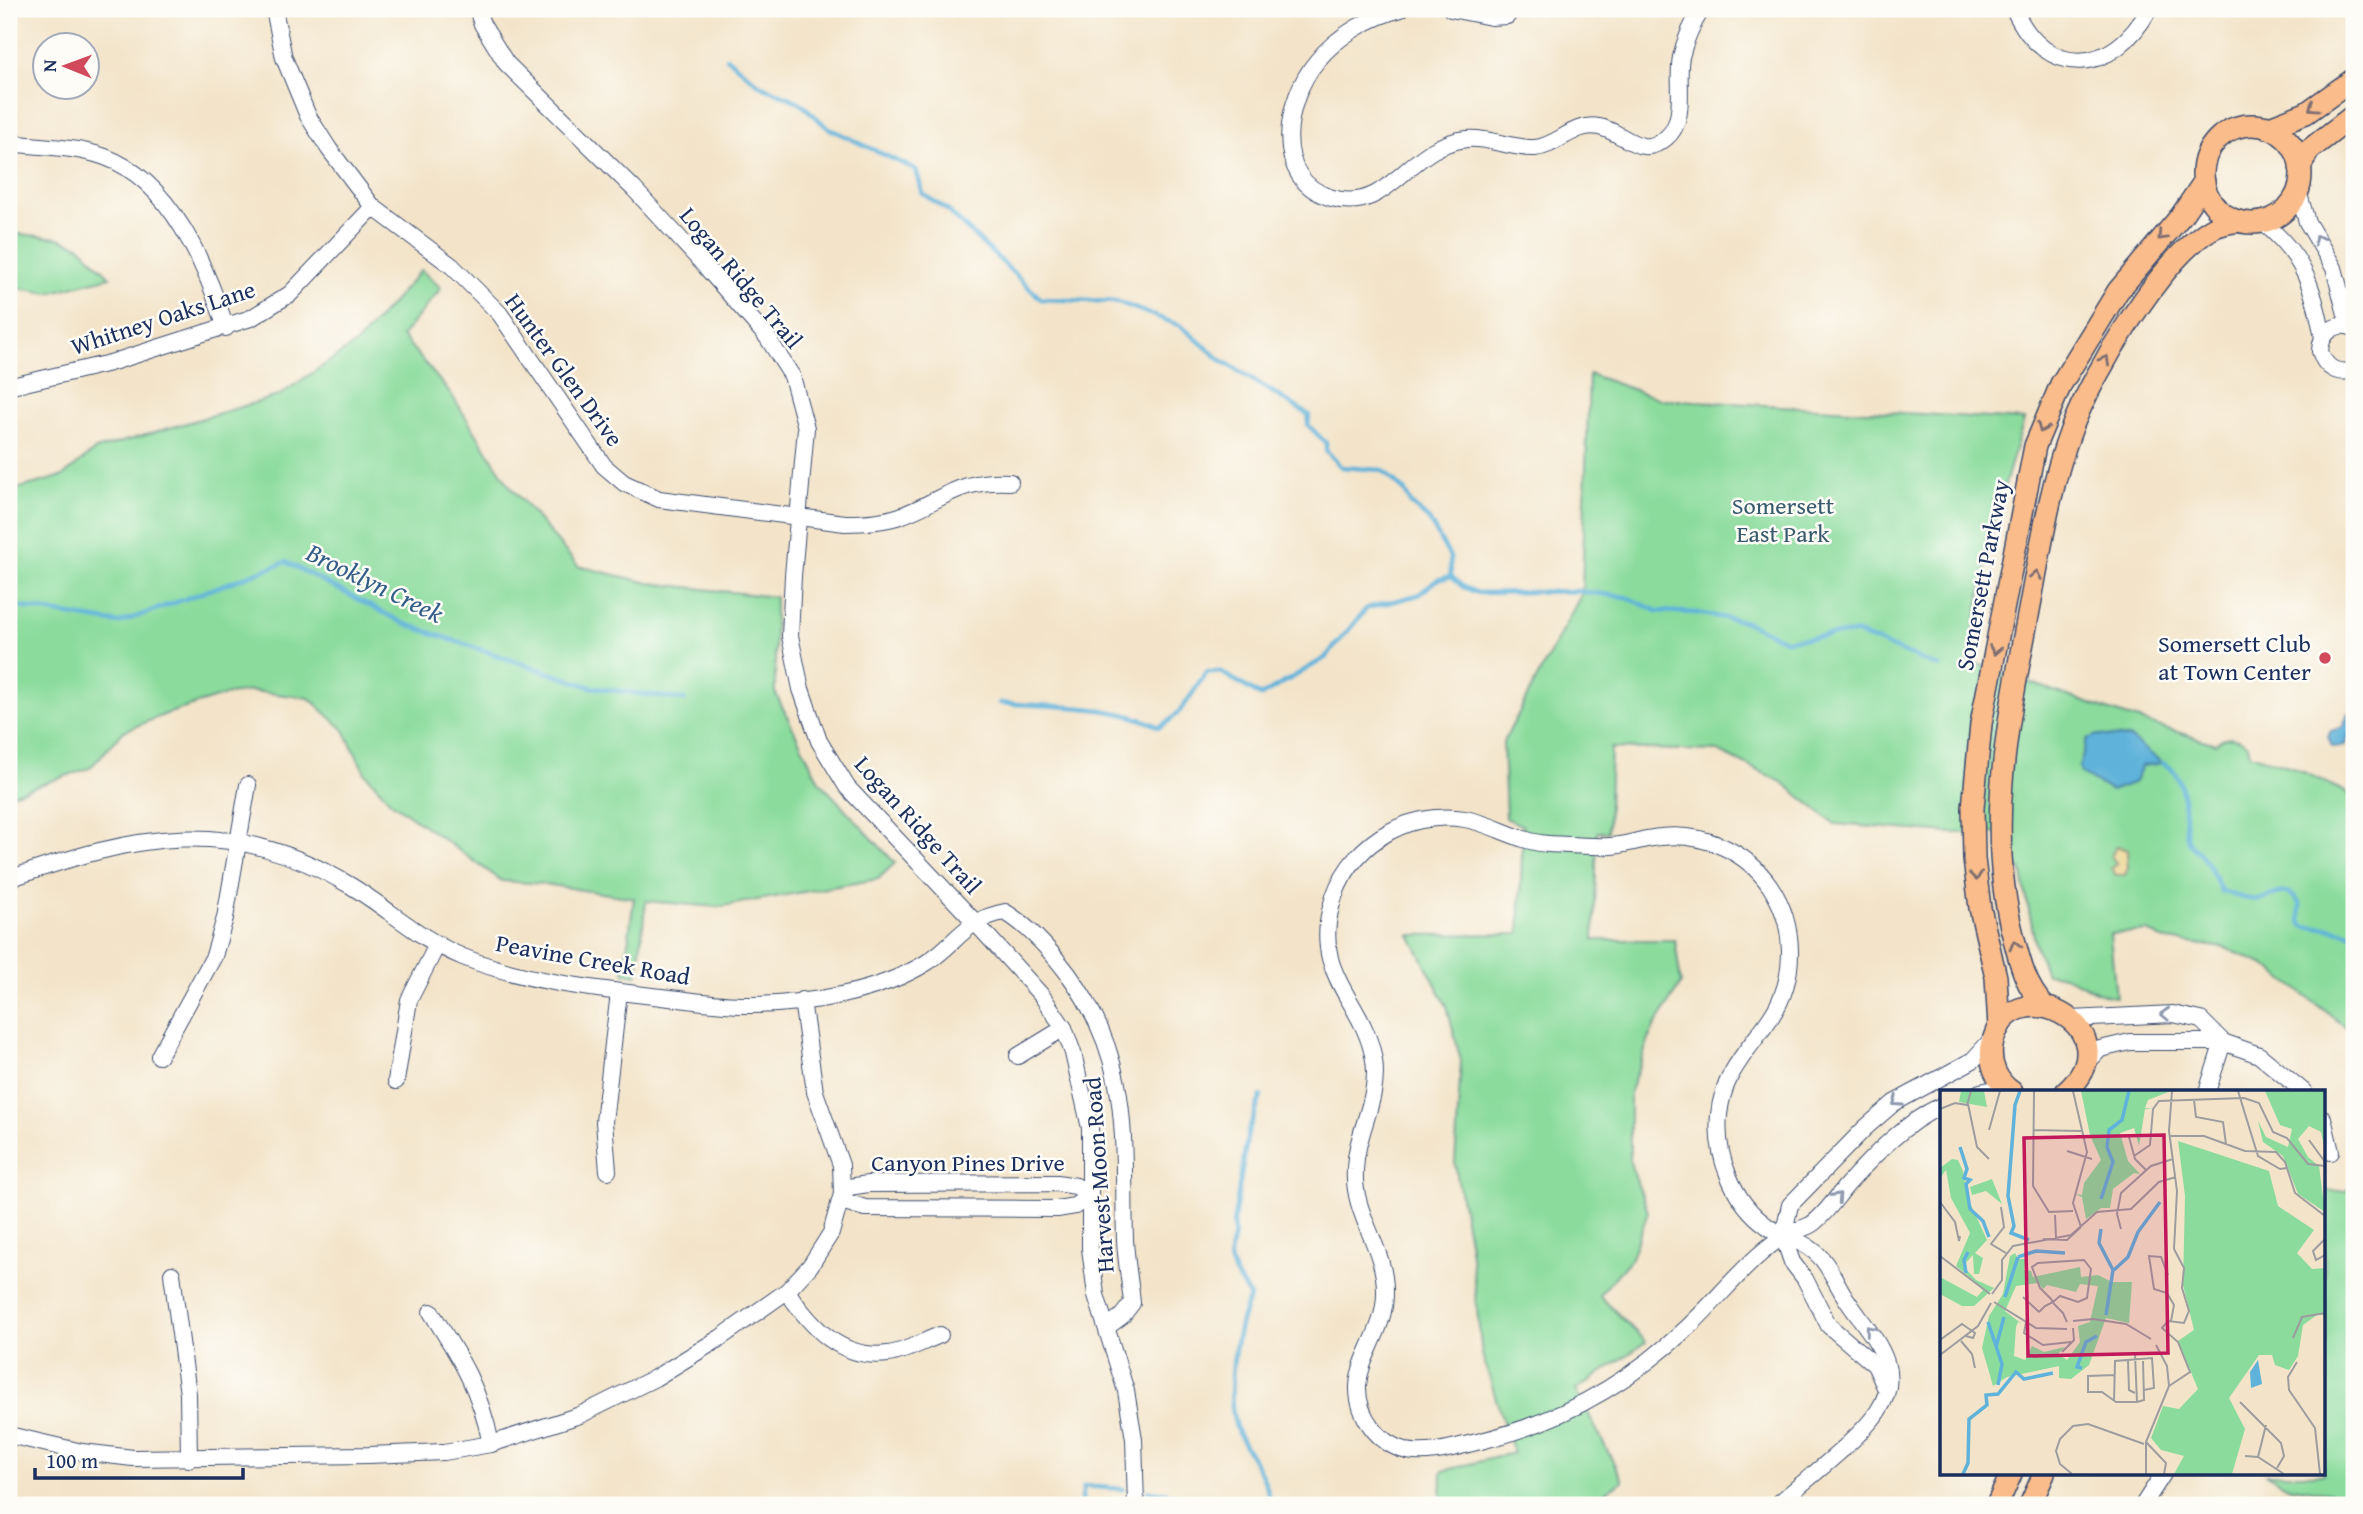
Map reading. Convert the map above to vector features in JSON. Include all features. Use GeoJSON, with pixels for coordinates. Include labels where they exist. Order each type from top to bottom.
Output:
{"type":"FeatureCollection","features":[{"type":"Feature","properties":{"kind":"main road"},"geometry":{"type":"LineString","coordinates":[[2267,128],[2306,113],[2354,79]]}},
{"type":"Feature","properties":{"kind":"main road"},"geometry":{"type":"LineString","coordinates":[[2044,1006],[2022,971],[2007,912],[1999,852],[1998,804],[2004,745],[2055,481],[2086,396],[2125,326],[2197,239],[2214,227],[2238,221],[2262,222],[2284,211],[2298,191],[2301,167],[2309,150],[2354,115]]}},
{"type":"Feature","properties":{"kind":"main road"},"geometry":{"type":"LineString","coordinates":[[2238,221],[2216,207],[2204,182],[2204,166],[2210,150],[2221,137],[2235,128],[2251,125],[2267,128],[2290,142],[2301,167]]}},
{"type":"Feature","properties":{"kind":"main road","name":"Somersett Parkway"},"geometry":{"type":"LineString","coordinates":[[2009,1090],[1992,1064],[1996,1032],[1996,977],[1979,895],[1973,808],[1981,724],[2035,446],[2061,384],[2118,291],[2181,216],[2204,182]]}},
{"type":"Feature","properties":{"kind":"main road"},"geometry":{"type":"LineString","coordinates":[[1996,1032],[2019,1010],[2044,1006],[2059,1010],[2072,1019],[2085,1041],[2075,1084]]}},
{"type":"Feature","properties":{"kind":"main road"},"geometry":{"type":"LineString","coordinates":[[1997,1505],[2010,1476]]}},
{"type":"Feature","properties":{"kind":"main road"},"geometry":{"type":"LineString","coordinates":[[2030,1505],[2043,1476]]}},
{"type":"Feature","properties":{"kind":"street","name":"Hunter Glen Drive"},"geometry":{"type":"LineString","coordinates":[[274,9],[284,58],[308,116],[329,149],[373,207],[452,267],[500,314],[604,466],[624,483],[659,499],[845,523],[873,523],[901,516],[960,486],[987,481],[1010,482]]}},
{"type":"Feature","properties":{"kind":"street","name":"Logan Ridge Trail"},"geometry":{"type":"LineString","coordinates":[[477,9],[506,63],[634,189],[706,267],[767,337],[792,376],[806,428],[790,636],[801,689],[819,741],[847,787],[1042,996],[1064,1028],[1073,1053],[1090,1128],[1090,1248],[1094,1283],[1126,1391],[1134,1439],[1136,1505]]}},
{"type":"Feature","properties":{"kind":"street"},"geometry":{"type":"LineString","coordinates":[[1401,9],[1367,23],[1329,48],[1303,80],[1294,100],[1288,141],[1290,156],[1307,184],[1331,198],[1352,201],[1371,197],[1392,184],[1419,157],[1453,142],[1483,139],[1535,148],[1590,126],[1605,129],[1639,146],[1660,142],[1676,125],[1681,58],[1687,38],[1702,9]]}},
{"type":"Feature","properties":{"kind":"street"},"geometry":{"type":"LineString","coordinates":[[1451,9],[1473,11],[1492,17],[1507,16],[1512,9]]}},
{"type":"Feature","properties":{"kind":"street"},"geometry":{"type":"LineString","coordinates":[[2014,9],[2030,37],[2043,48],[2075,60],[2103,57],[2123,46],[2136,32],[2149,9]]}},
{"type":"Feature","properties":{"kind":"street"},"geometry":{"type":"LineString","coordinates":[[9,143],[84,151],[105,157],[145,181],[162,199],[202,261],[226,328]]}},
{"type":"Feature","properties":{"kind":"street"},"geometry":{"type":"LineString","coordinates":[[2298,191],[2307,222],[2334,268],[2352,327],[2332,328],[2323,338]]}},
{"type":"Feature","properties":{"kind":"street","name":"Whitney Oaks Lane"},"geometry":{"type":"LineString","coordinates":[[12,386],[110,363],[251,318],[290,293],[373,207]]}},
{"type":"Feature","properties":{"kind":"street"},"geometry":{"type":"LineString","coordinates":[[2262,222],[2295,252],[2316,305],[2323,338],[2320,351],[2326,364],[2339,372],[2354,370]]}},
{"type":"Feature","properties":{"kind":"street"},"geometry":{"type":"LineString","coordinates":[[159,1056],[214,956],[225,918],[248,785]]}},
{"type":"Feature","properties":{"kind":"street"},"geometry":{"type":"LineString","coordinates":[[1777,1505],[1873,1418],[1887,1393],[1888,1364],[1876,1337],[1848,1303],[1815,1250],[1783,1236],[1756,1217],[1732,1184],[1721,1154],[1718,1121],[1723,1093],[1732,1068],[1770,1019],[1787,981],[1789,939],[1777,900],[1752,866],[1728,849],[1703,839],[1677,835],[1596,846],[1539,843],[1466,820],[1427,819],[1399,827],[1376,839],[1349,867],[1335,892],[1328,918],[1329,957],[1337,982],[1369,1039],[1375,1075],[1372,1105],[1356,1154],[1355,1189],[1362,1216],[1381,1258],[1385,1291],[1381,1323],[1358,1382],[1362,1410],[1379,1436],[1391,1445],[1424,1452],[1480,1441],[1541,1422],[1588,1400],[1665,1348],[1754,1260],[1783,1236],[1811,1225],[1863,1167],[1901,1131],[1940,1107]]}},
{"type":"Feature","properties":{"kind":"street","name":"Peavine Creek Road"},"geometry":{"type":"LineString","coordinates":[[9,879],[119,844],[208,838],[239,842],[274,851],[343,882],[437,945],[507,973],[619,992],[751,1005],[802,1000],[894,980],[928,961],[974,921]]}},
{"type":"Feature","properties":{"kind":"street","name":"Harvest Moon Road"},"geometry":{"type":"LineString","coordinates":[[974,921],[1005,912],[1019,920],[1056,959],[1087,1000],[1117,1073],[1123,1114],[1125,1243],[1132,1303],[1122,1316],[1107,1327]]}},
{"type":"Feature","properties":{"kind":"street"},"geometry":{"type":"LineString","coordinates":[[396,1081],[409,1000],[437,945]]}},
{"type":"Feature","properties":{"kind":"street"},"geometry":{"type":"LineString","coordinates":[[608,1171],[604,1122],[619,992]]}},
{"type":"Feature","properties":{"kind":"street"},"geometry":{"type":"LineString","coordinates":[[9,1435],[82,1452],[133,1458],[444,1452],[491,1444],[580,1415],[655,1378],[787,1291],[810,1266],[831,1233],[842,1194],[841,1164],[815,1092],[802,1000]]}},
{"type":"Feature","properties":{"kind":"street"},"geometry":{"type":"LineString","coordinates":[[2072,1019],[2173,1014],[2201,1020],[2223,1042]]}},
{"type":"Feature","properties":{"kind":"street"},"geometry":{"type":"LineString","coordinates":[[1018,1056],[1064,1028]]}},
{"type":"Feature","properties":{"kind":"street"},"geometry":{"type":"LineString","coordinates":[[1887,1393],[1875,1365],[1829,1326],[1805,1279],[1792,1262],[1783,1236],[1790,1205],[1865,1128],[1894,1103],[1973,1060],[1996,1032]]}},
{"type":"Feature","properties":{"kind":"street"},"geometry":{"type":"LineString","coordinates":[[2075,1084],[2100,1049],[2130,1042],[2223,1042],[2259,1055],[2302,1090]]}},
{"type":"Feature","properties":{"kind":"street"},"geometry":{"type":"LineString","coordinates":[[2208,1090],[2223,1042]]}},
{"type":"Feature","properties":{"kind":"street"},"geometry":{"type":"LineString","coordinates":[[2324,1122],[2331,1152]]}},
{"type":"Feature","properties":{"kind":"street","name":"Canyon Pines Drive"},"geometry":{"type":"LineString","coordinates":[[1056,1183],[1076,1186],[1090,1195],[1075,1206],[1043,1209],[865,1208],[848,1203],[842,1194],[849,1187],[868,1184],[1056,1183]]}},
{"type":"Feature","properties":{"kind":"street"},"geometry":{"type":"LineString","coordinates":[[172,1275],[188,1394],[189,1459]]}},
{"type":"Feature","properties":{"kind":"street"},"geometry":{"type":"LineString","coordinates":[[787,1291],[803,1315],[825,1337],[852,1352],[889,1354],[940,1335]]}},
{"type":"Feature","properties":{"kind":"street"},"geometry":{"type":"LineString","coordinates":[[431,1312],[468,1371],[483,1405],[491,1444]]}},
{"type":"Feature","properties":{"kind":"street"},"geometry":{"type":"LineString","coordinates":[[2143,1505],[2162,1476]]}},
{"type":"Feature","properties":{"kind":"green space"},"geometry":{"type":"Polygon","coordinates":[[[9,233],[58,238],[80,246],[110,277],[49,293],[9,287],[9,233]]]}},
{"type":"Feature","properties":{"kind":"green space"},"geometry":{"type":"Polygon","coordinates":[[[421,270],[441,288],[402,336],[451,394],[509,485],[578,566],[649,583],[775,597],[775,692],[819,781],[895,863],[878,879],[717,907],[646,901],[637,975],[624,973],[634,898],[544,884],[502,881],[391,802],[365,773],[344,730],[309,698],[252,691],[229,694],[124,731],[90,768],[9,795],[9,491],[63,476],[95,450],[278,396],[358,342],[421,270]]]}},
{"type":"Feature","properties":{"kind":"green space","name":"Somersett East Park"},"geometry":{"type":"Polygon","coordinates":[[[1589,374],[1660,399],[2024,420],[1993,525],[1969,661],[2116,713],[2216,744],[2223,739],[2236,738],[2248,745],[2250,754],[2295,768],[2354,796],[2354,1033],[2265,965],[2225,948],[2161,939],[2148,931],[2110,934],[2116,997],[2063,976],[2046,974],[2036,947],[2021,869],[2014,868],[2011,833],[1950,833],[1835,824],[1782,782],[1718,751],[1611,748],[1608,832],[1597,832],[1594,940],[1675,940],[1681,983],[1652,1031],[1630,1091],[1630,1163],[1648,1212],[1630,1260],[1599,1295],[1646,1342],[1576,1390],[1623,1481],[1585,1505],[1441,1505],[1442,1471],[1513,1453],[1482,1354],[1470,1247],[1455,1164],[1461,1061],[1447,1006],[1410,935],[1519,934],[1523,826],[1506,818],[1503,743],[1582,593],[1589,374]]]}},
{"type":"Feature","properties":{"kind":"green space"},"geometry":{"type":"Polygon","coordinates":[[[2354,1185],[2354,1503],[2339,1494],[2286,1486],[2270,1476],[2324,1476],[2324,1191],[2345,1191],[2354,1185]]]}},
{"type":"Feature","properties":{"kind":"sand"},"geometry":{"type":"Polygon","coordinates":[[[2117,846],[2127,850],[2128,867],[2125,875],[2116,875],[2111,869],[2117,864],[2111,856],[2117,846]]]}},
{"type":"Feature","properties":{"kind":"water"},"geometry":{"type":"Polygon","coordinates":[[[2348,714],[2354,717],[2354,734],[2349,736],[2344,746],[2332,747],[2328,736],[2331,731],[2343,727],[2348,714]]]}},
{"type":"Feature","properties":{"kind":"water"},"geometry":{"type":"Polygon","coordinates":[[[2097,735],[2130,738],[2163,763],[2142,766],[2135,782],[2111,791],[2082,774],[2079,768],[2087,739],[2097,735]]]}},
{"type":"Feature","properties":{"kind":"waterway"},"geometry":{"type":"LineString","coordinates":[[727,58],[760,85],[799,102],[828,128],[916,170],[923,194],[947,210],[1041,299],[1118,302],[1181,326],[1221,360],[1309,415],[1308,425],[1326,443],[1326,450],[1341,467],[1382,470],[1404,490],[1411,504],[1429,520],[1450,557],[1451,576]]}},
{"type":"Feature","properties":{"kind":"waterway","name":"Brooklyn Creek"},"geometry":{"type":"LineString","coordinates":[[9,605],[119,623],[286,562],[405,624],[591,687],[685,700]]}},
{"type":"Feature","properties":{"kind":"waterway"},"geometry":{"type":"LineString","coordinates":[[1000,703],[1103,710],[1159,727],[1181,710],[1207,672],[1221,672],[1261,696],[1325,658],[1367,608],[1418,595],[1437,580],[1451,576],[1463,587],[1478,593],[1578,591],[1626,597],[1657,611],[1697,613],[1743,621],[1785,640],[1856,633],[1939,667]]}},
{"type":"Feature","properties":{"kind":"waterway"},"geometry":{"type":"LineString","coordinates":[[2163,763],[2171,768],[2181,785],[2188,841],[2206,861],[2221,891],[2257,899],[2290,893],[2300,904],[2300,922],[2305,927],[2329,928],[2354,934]]}},
{"type":"Feature","properties":{"kind":"waterway"},"geometry":{"type":"LineString","coordinates":[[1261,1096],[1248,1132],[1230,1254],[1234,1271],[1250,1297],[1236,1345],[1232,1402],[1238,1433],[1263,1477],[1270,1505]]}},
{"type":"Feature","properties":{"kind":"waterway"},"geometry":{"type":"LineString","coordinates":[[1081,1505],[1084,1486],[1123,1489]]}},
{"type":"Feature","properties":{"kind":"waterway"},"geometry":{"type":"LineString","coordinates":[[1148,1491],[1167,1493],[1181,1505]]}},
{"type":"Feature","properties":{"kind":"place","name":"Somersett Club at Town Center"},"geometry":{"type":"Point","coordinates":[2325,658]}}]}
